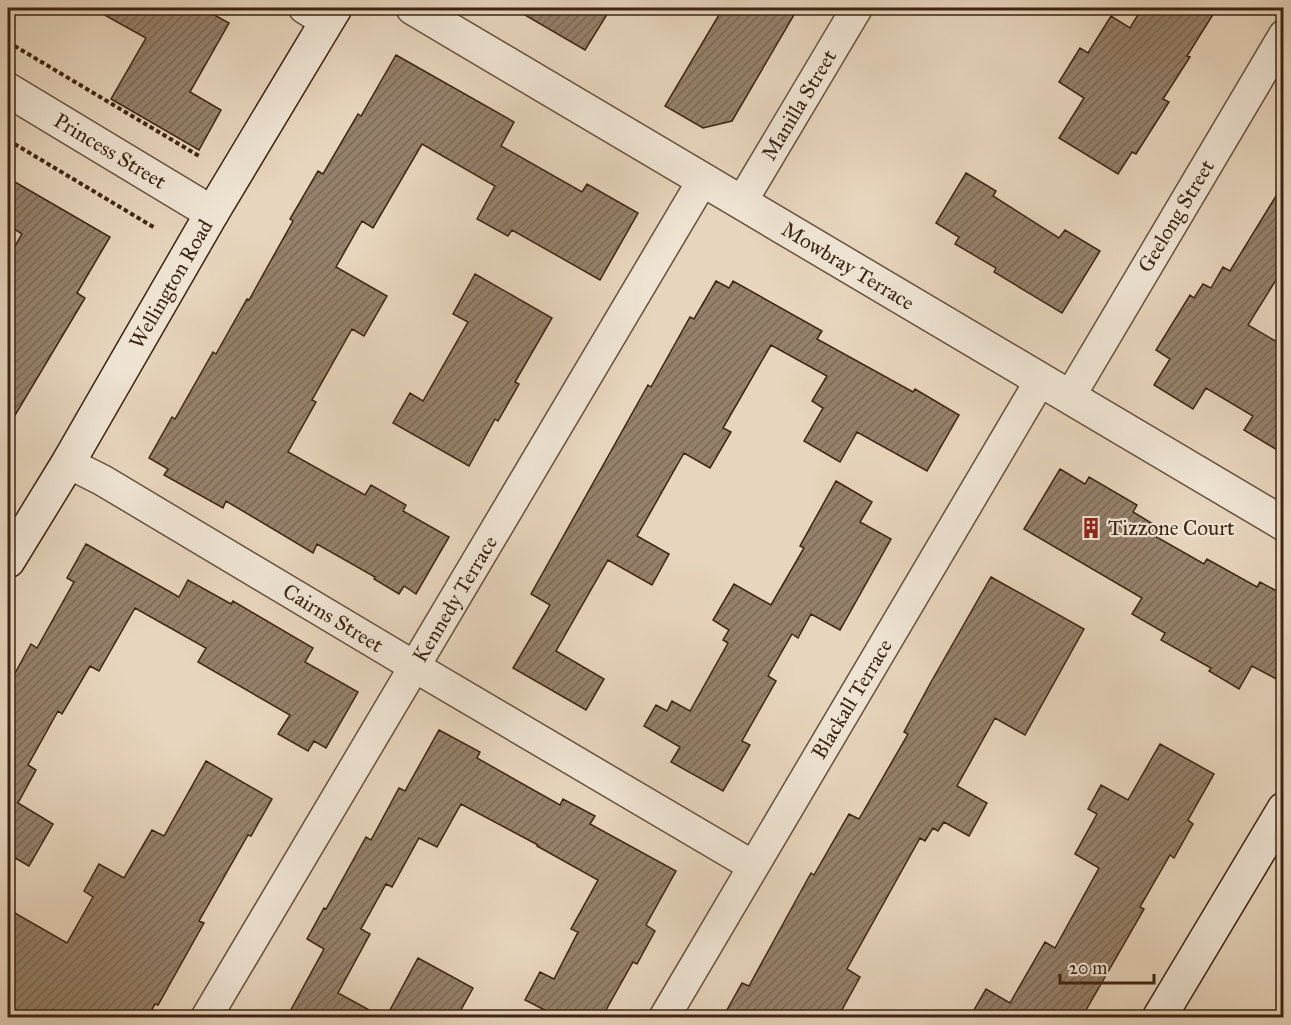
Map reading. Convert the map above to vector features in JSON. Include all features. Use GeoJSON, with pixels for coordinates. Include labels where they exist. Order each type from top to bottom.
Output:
{"type":"FeatureCollection","features":[{"type":"Feature","properties":{"kind":"street","name":"Mowbray Terrace"},"geometry":{"type":"LineString","coordinates":[[413,8],[1284,524]]}},
{"type":"Feature","properties":{"kind":"street","name":"Manilla Street"},"geometry":{"type":"LineString","coordinates":[[741,203],[857,8]]}},
{"type":"Feature","properties":{"kind":"street","name":"Wellington Road"},"geometry":{"type":"LineString","coordinates":[[8,561],[68,463],[212,213],[322,12]]}},
{"type":"Feature","properties":{"kind":"street","name":"Geelong Street"},"geometry":{"type":"LineString","coordinates":[[1069,398],[1284,34]]}},
{"type":"Feature","properties":{"kind":"street","name":"Princess Street"},"geometry":{"type":"LineString","coordinates":[[8,90],[212,213]]}},
{"type":"Feature","properties":{"kind":"street","name":"Kennedy Terrace"},"geometry":{"type":"LineString","coordinates":[[206,1017],[703,180]]}},
{"type":"Feature","properties":{"kind":"street","name":"Blackall Terrace"},"geometry":{"type":"LineString","coordinates":[[664,1017],[1040,381]]}},
{"type":"Feature","properties":{"kind":"street","name":"Cairns Street"},"geometry":{"type":"LineString","coordinates":[[68,463],[102,480],[753,866]]}},
{"type":"Feature","properties":{"kind":"street"},"geometry":{"type":"LineString","coordinates":[[1159,1017],[1284,809]]}},
{"type":"Feature","properties":{"kind":"path"},"geometry":{"type":"LineString","coordinates":[[8,42],[199,156]]}},
{"type":"Feature","properties":{"kind":"path"},"geometry":{"type":"LineString","coordinates":[[8,140],[155,228]]}},
{"type":"Feature","properties":{"kind":"building"},"geometry":{"type":"Polygon","coordinates":[[[92,8],[202,8],[229,23],[190,92],[221,110],[199,150],[111,99],[146,38],[92,8]]]}},
{"type":"Feature","properties":{"kind":"building"},"geometry":{"type":"Polygon","coordinates":[[[513,8],[611,8],[585,50],[513,8]]]}},
{"type":"Feature","properties":{"kind":"building"},"geometry":{"type":"Polygon","coordinates":[[[723,8],[798,8],[732,121],[703,128],[665,106],[723,8]]]}},
{"type":"Feature","properties":{"kind":"building"},"geometry":{"type":"Polygon","coordinates":[[[1142,8],[1217,8],[1163,99],[1169,102],[1136,154],[1132,152],[1118,174],[1059,138],[1084,98],[1059,82],[1080,48],[1088,53],[1111,16],[1130,28],[1142,8]]]}},
{"type":"Feature","properties":{"kind":"building"},"geometry":{"type":"Polygon","coordinates":[[[396,55],[514,122],[501,146],[582,192],[587,184],[638,213],[600,280],[512,230],[508,236],[477,219],[495,186],[422,144],[373,228],[362,221],[336,267],[387,296],[364,336],[352,329],[312,400],[316,402],[288,452],[365,495],[371,485],[406,505],[403,511],[449,537],[416,594],[404,586],[399,594],[374,579],[375,577],[317,544],[313,553],[226,501],[223,508],[164,475],[168,469],[149,458],[172,417],[175,419],[213,352],[216,354],[247,299],[249,300],[293,221],[290,219],[318,171],[323,174],[358,114],[361,116],[396,55]]]}},
{"type":"Feature","properties":{"kind":"building"},"geometry":{"type":"Polygon","coordinates":[[[966,173],[996,191],[993,196],[1059,238],[1065,230],[1100,251],[1062,313],[994,272],[996,268],[955,244],[959,237],[936,223],[966,173]]]}},
{"type":"Feature","properties":{"kind":"building"},"geometry":{"type":"Polygon","coordinates":[[[8,178],[110,237],[77,293],[85,298],[8,427],[8,258],[22,234],[8,225],[8,178]]]}},
{"type":"Feature","properties":{"kind":"building"},"geometry":{"type":"Polygon","coordinates":[[[1284,183],[1284,267],[1248,325],[1284,346],[1284,454],[1244,430],[1253,416],[1206,388],[1193,409],[1154,385],[1170,359],[1156,350],[1190,295],[1194,298],[1203,284],[1211,288],[1223,267],[1230,271],[1284,183]]]}},
{"type":"Feature","properties":{"kind":"building"},"geometry":{"type":"Polygon","coordinates":[[[475,274],[552,318],[515,382],[519,384],[498,421],[495,419],[469,466],[393,423],[410,393],[423,401],[468,322],[453,314],[475,274]]]}},
{"type":"Feature","properties":{"kind":"building"},"geometry":{"type":"Polygon","coordinates":[[[716,281],[729,288],[733,281],[822,331],[817,339],[913,392],[915,389],[959,415],[927,471],[857,432],[840,462],[804,441],[823,408],[812,401],[827,376],[771,345],[723,428],[731,432],[710,468],[684,453],[637,536],[669,554],[652,585],[608,560],[556,651],[604,679],[586,710],[513,668],[550,605],[531,594],[648,385],[651,387],[690,317],[694,319],[716,281]]]}},
{"type":"Feature","properties":{"kind":"building"},"geometry":{"type":"Polygon","coordinates":[[[1060,469],[1085,484],[1089,477],[1137,505],[1133,512],[1158,527],[1153,535],[1204,564],[1207,559],[1257,587],[1260,582],[1284,595],[1284,683],[1252,666],[1239,689],[1209,671],[1211,668],[1161,640],[1165,633],[1132,614],[1142,598],[1024,529],[1060,469]]]}},
{"type":"Feature","properties":{"kind":"building"},"geometry":{"type":"Polygon","coordinates":[[[836,481],[872,502],[860,522],[891,539],[840,630],[811,614],[798,638],[792,634],[768,676],[776,681],[742,741],[750,745],[723,791],[671,762],[680,747],[644,726],[656,705],[667,711],[672,701],[690,711],[728,643],[723,640],[729,630],[713,620],[734,584],[771,605],[804,548],[800,546],[836,481]]]}},
{"type":"Feature","properties":{"kind":"building"},"geometry":{"type":"Polygon","coordinates":[[[86,544],[179,597],[188,580],[231,604],[233,601],[313,648],[305,662],[358,692],[326,748],[314,741],[308,751],[278,734],[290,715],[198,662],[206,648],[135,608],[99,671],[90,666],[62,714],[58,711],[28,765],[36,770],[18,803],[53,824],[29,866],[8,854],[8,686],[31,644],[37,648],[74,582],[67,578],[86,544]]]}},
{"type":"Feature","properties":{"kind":"building"},"geometry":{"type":"Polygon","coordinates":[[[991,577],[1084,629],[1025,735],[995,718],[957,786],[987,803],[969,836],[944,822],[938,831],[933,828],[925,841],[920,838],[847,969],[860,977],[838,1017],[723,1017],[742,983],[749,986],[811,873],[814,875],[849,814],[859,819],[908,734],[904,732],[931,682],[991,577]]]}},
{"type":"Feature","properties":{"kind":"building"},"geometry":{"type":"Polygon","coordinates":[[[439,730],[480,752],[477,758],[560,805],[563,799],[595,816],[590,824],[676,871],[646,925],[655,931],[637,964],[633,962],[602,1017],[558,1017],[525,1000],[540,972],[554,979],[578,932],[571,929],[598,880],[461,804],[437,847],[419,838],[392,887],[386,884],[361,929],[370,934],[338,993],[382,1017],[287,1017],[324,949],[307,939],[366,837],[371,840],[399,788],[405,791],[439,730]]]}},
{"type":"Feature","properties":{"kind":"building"},"geometry":{"type":"Polygon","coordinates":[[[1160,744],[1214,774],[1188,820],[1193,824],[1174,858],[1170,855],[1140,907],[1144,909],[1082,1017],[970,1017],[986,989],[1010,1003],[1045,942],[1055,948],[1099,868],[1075,854],[1097,814],[1088,809],[1101,785],[1128,800],[1160,744]]]}},
{"type":"Feature","properties":{"kind":"building"},"geometry":{"type":"Polygon","coordinates":[[[206,761],[272,799],[251,836],[248,835],[199,921],[204,923],[158,1005],[155,1004],[148,1017],[8,1017],[8,909],[67,943],[93,897],[84,891],[99,864],[124,878],[152,830],[164,836],[206,761]]]}},
{"type":"Feature","properties":{"kind":"building"},"geometry":{"type":"Polygon","coordinates":[[[418,958],[473,988],[457,1017],[404,1017],[390,1010],[418,958]]]}},
{"type":"Feature","properties":{"kind":"place","name":"Tizzone Court"},"geometry":{"type":"Point","coordinates":[1091,528]}}]}
